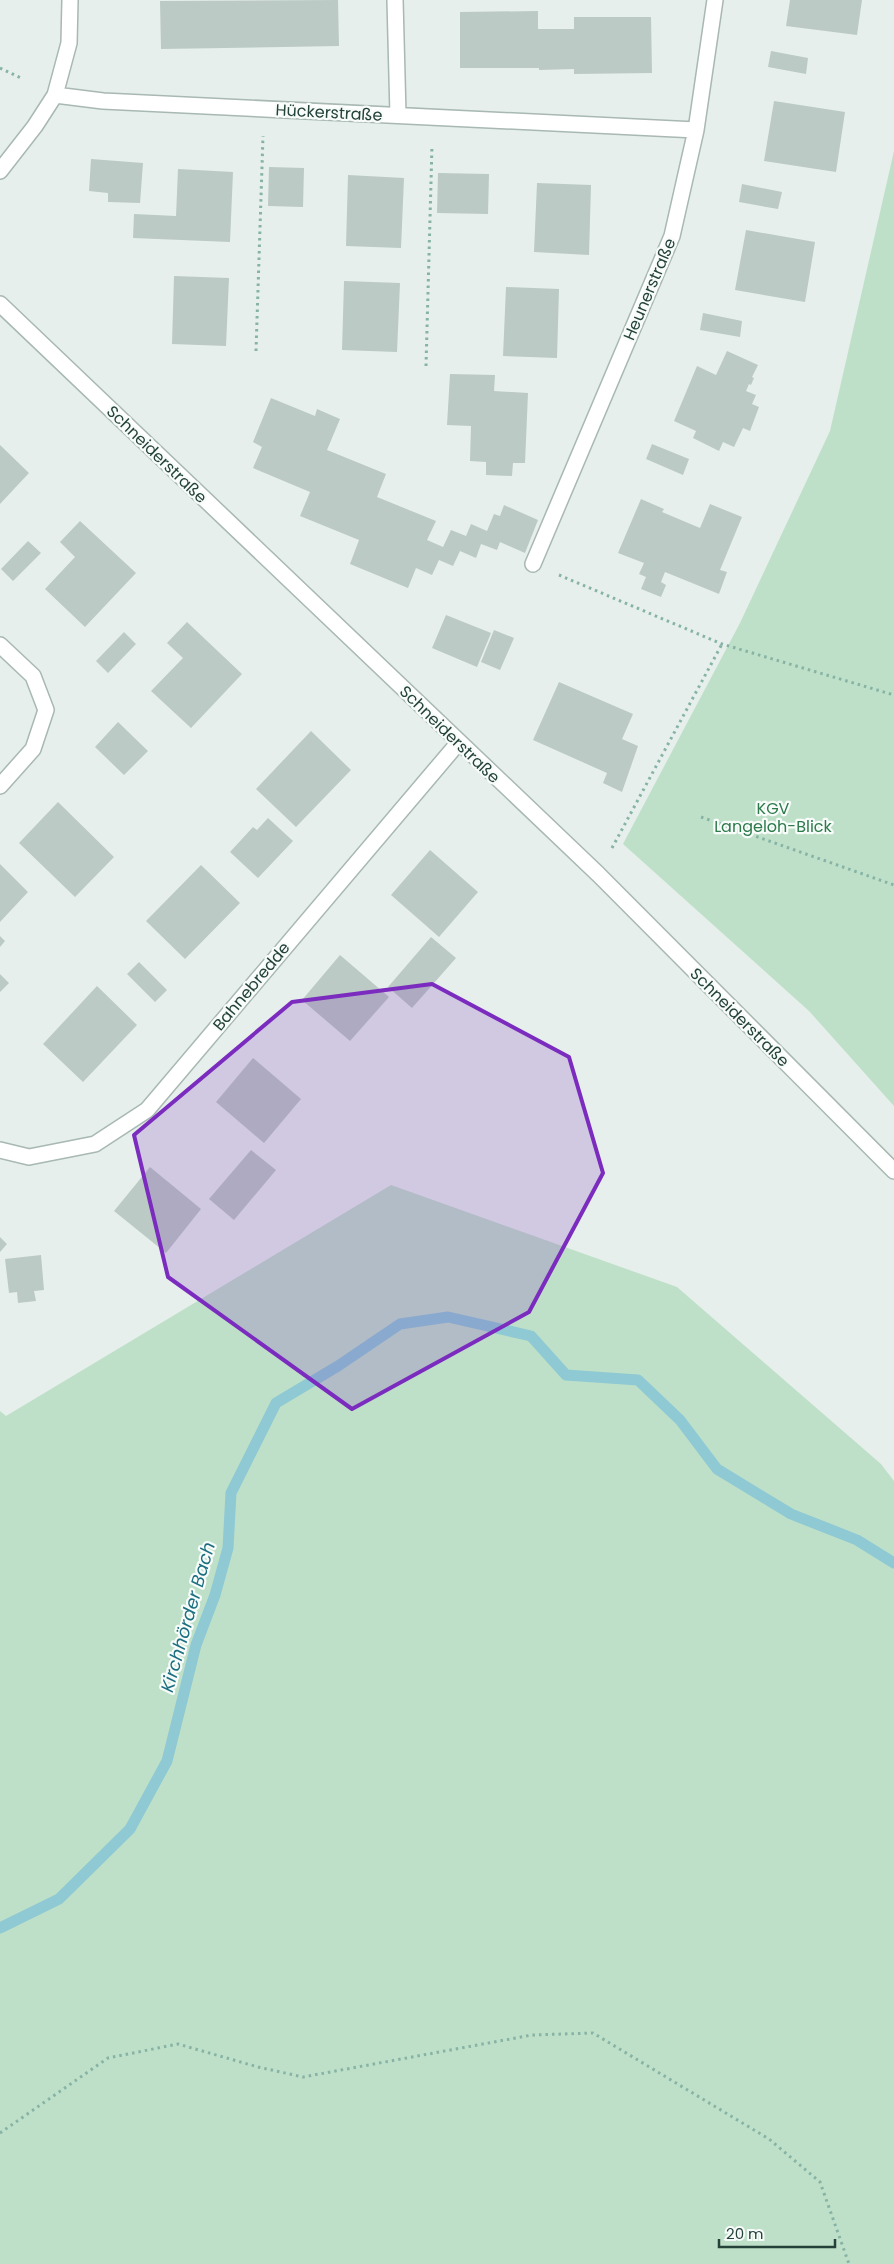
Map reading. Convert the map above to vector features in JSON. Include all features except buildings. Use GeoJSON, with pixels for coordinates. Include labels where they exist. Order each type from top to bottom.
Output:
{"type":"FeatureCollection","features":[{"type":"Feature","properties":{"kind":"street"},"geometry":{"type":"LineString","coordinates":[[0,171],[35,126],[55,95],[69,43],[70,0]]}},
{"type":"Feature","properties":{"kind":"street"},"geometry":{"type":"LineString","coordinates":[[395,0],[398,115]]}},
{"type":"Feature","properties":{"kind":"street","name":"Heunerstraße"},"geometry":{"type":"LineString","coordinates":[[533,564],[672,236],[696,130],[715,0]]}},
{"type":"Feature","properties":{"kind":"street","name":"Hückerstraße"},"geometry":{"type":"LineString","coordinates":[[55,95],[103,101],[696,130]]}},
{"type":"Feature","properties":{"kind":"street","name":"Schneiderstraße"},"geometry":{"type":"LineString","coordinates":[[0,304],[605,881],[894,1170]]}},
{"type":"Feature","properties":{"kind":"street"},"geometry":{"type":"LineString","coordinates":[[0,645],[33,676],[46,710],[32,748],[0,786]]}},
{"type":"Feature","properties":{"kind":"street","name":"Bahnebredde"},"geometry":{"type":"LineString","coordinates":[[0,1150],[29,1157],[95,1144],[146,1110],[459,742]]}},
{"type":"Feature","properties":{"kind":"path"},"geometry":{"type":"LineString","coordinates":[[0,68],[23,79]]}},
{"type":"Feature","properties":{"kind":"path"},"geometry":{"type":"LineString","coordinates":[[256,351],[263,132]]}},
{"type":"Feature","properties":{"kind":"path"},"geometry":{"type":"LineString","coordinates":[[426,366],[432,140]]}},
{"type":"Feature","properties":{"kind":"path"},"geometry":{"type":"LineString","coordinates":[[533,564],[722,644],[894,695]]}},
{"type":"Feature","properties":{"kind":"path"},"geometry":{"type":"LineString","coordinates":[[618,836],[722,644]]}},
{"type":"Feature","properties":{"kind":"path"},"geometry":{"type":"LineString","coordinates":[[701,817],[894,886]]}},
{"type":"Feature","properties":{"kind":"path"},"geometry":{"type":"LineString","coordinates":[[0,2133],[108,2058],[178,2044],[258,2067],[303,2077],[532,2035],[593,2033],[769,2139],[820,2182],[849,2264]]}},
{"type":"Feature","properties":{"kind":"highlighted area"},"geometry":{"type":"Polygon","coordinates":[[[432,984],[569,1057],[603,1173],[529,1312],[352,1409],[168,1277],[134,1135],[292,1002],[432,984]]]}},
{"type":"Feature","properties":{"kind":"green space","name":"KGV Langeloh-Blick"},"geometry":{"type":"Polygon","coordinates":[[[894,151],[894,1106],[809,1011],[623,844],[740,623],[830,431],[894,151]]]}},
{"type":"Feature","properties":{"kind":"green space"},"geometry":{"type":"Polygon","coordinates":[[[391,1185],[677,1287],[881,1464],[894,1481],[894,2264],[0,2264],[0,1411],[6,1416],[391,1185]]]}},
{"type":"Feature","properties":{"kind":"waterway","name":"Kirchhörder Bach"},"geometry":{"type":"LineString","coordinates":[[0,1928],[59,1899],[130,1829],[167,1761],[196,1645],[215,1595],[228,1548],[231,1493],[276,1403],[338,1366],[400,1324],[448,1317],[531,1336],[566,1375],[638,1380],[680,1420],[717,1469],[791,1514],[857,1540],[894,1563]]}}]}
